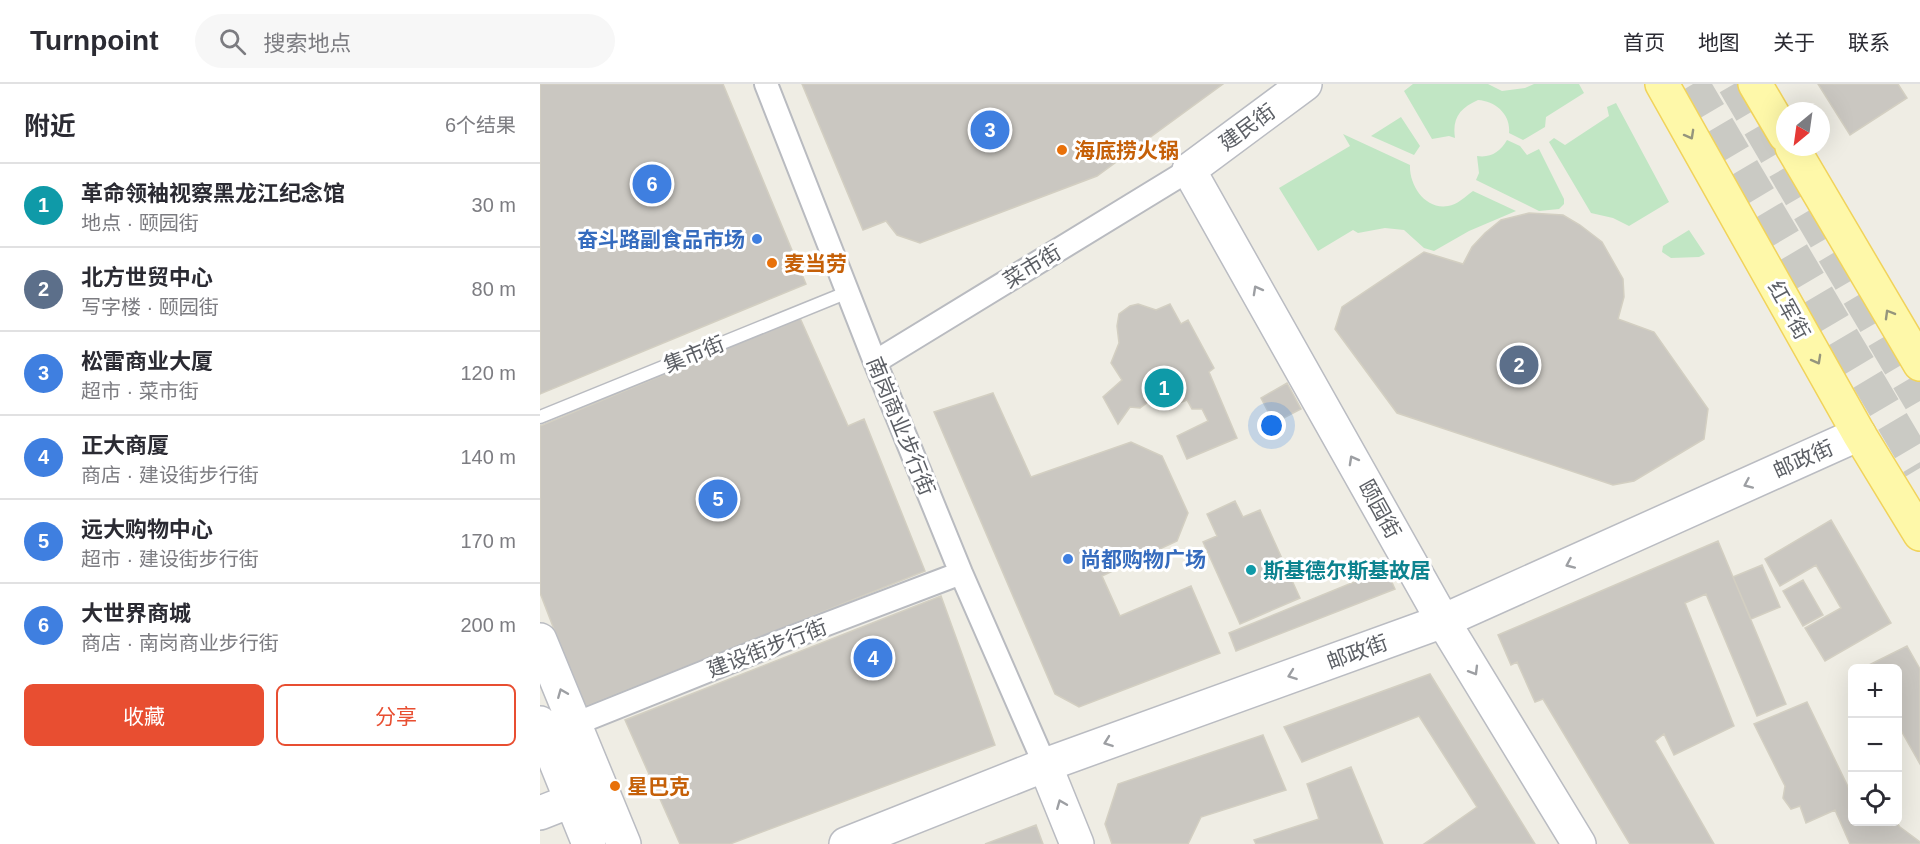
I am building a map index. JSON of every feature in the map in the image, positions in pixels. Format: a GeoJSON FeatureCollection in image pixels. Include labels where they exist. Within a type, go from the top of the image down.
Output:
{"type":"FeatureCollection","features":[{"type":"Feature","properties":{"kind":"main road","name":"红军街"},"geometry":{"type":"LineString","coordinates":[[1662,84],[1859,434],[1919,533]]}},
{"type":"Feature","properties":{"kind":"main road"},"geometry":{"type":"LineString","coordinates":[[1755,84],[1776,120]]}},
{"type":"Feature","properties":{"kind":"main road"},"geometry":{"type":"LineString","coordinates":[[1797,156],[1920,364]]}},
{"type":"Feature","properties":{"kind":"main road"},"geometry":{"type":"LineString","coordinates":[[1919,533],[1911,508],[1915,493],[1920,489]]}},
{"type":"Feature","properties":{"kind":"street","name":"南岗商业步行街"},"geometry":{"type":"LineString","coordinates":[[766,84],[961,573],[1045,765]]}},
{"type":"Feature","properties":{"kind":"street","name":"建民街"},"geometry":{"type":"LineString","coordinates":[[1189,170],[1305,84]]}},
{"type":"Feature","properties":{"kind":"street","name":"菜市街"},"geometry":{"type":"LineString","coordinates":[[875,362],[1189,170]]}},
{"type":"Feature","properties":{"kind":"street","name":"颐园街"},"geometry":{"type":"LineString","coordinates":[[1189,170],[1443,621],[1579,844]]}},
{"type":"Feature","properties":{"kind":"street","name":"邮政街"},"geometry":{"type":"LineString","coordinates":[[846,844],[1045,765],[1443,621],[1859,434]]}},
{"type":"Feature","properties":{"kind":"street","name":"建设街步行街"},"geometry":{"type":"LineString","coordinates":[[575,724],[782,641],[961,573]]}},
{"type":"Feature","properties":{"kind":"street"},"geometry":{"type":"LineString","coordinates":[[540,640],[575,724],[586,795],[589,844]]}},
{"type":"Feature","properties":{"kind":"street"},"geometry":{"type":"LineString","coordinates":[[540,723],[586,795],[624,844]]}},
{"type":"Feature","properties":{"kind":"street"},"geometry":{"type":"LineString","coordinates":[[1045,765],[1077,844]]}},
{"type":"Feature","properties":{"kind":"street"},"geometry":{"type":"LineString","coordinates":[[540,813],[586,795]]}},
{"type":"Feature","properties":{"kind":"lane","name":"集市街"},"geometry":{"type":"LineString","coordinates":[[540,417],[848,292]]}},
{"type":"Feature","properties":{"kind":"green space"},"geometry":{"type":"Polygon","coordinates":[[[1413,84],[1488,84],[1502,91],[1525,88],[1534,84],[1579,84],[1584,93],[1546,117],[1545,127],[1523,140],[1509,133],[1508,120],[1501,110],[1491,103],[1478,100],[1466,106],[1459,114],[1454,131],[1455,138],[1449,136],[1432,139],[1404,91],[1413,84]]]}},
{"type":"Feature","properties":{"kind":"green space"},"geometry":{"type":"Polygon","coordinates":[[[1616,103],[1669,202],[1629,226],[1613,218],[1591,213],[1549,142],[1554,138],[1565,145],[1609,116],[1607,107],[1616,103]]]}},
{"type":"Feature","properties":{"kind":"green space"},"geometry":{"type":"Polygon","coordinates":[[[1401,117],[1420,146],[1414,155],[1371,136],[1401,117]]]}},
{"type":"Feature","properties":{"kind":"green space"},"geometry":{"type":"Polygon","coordinates":[[[1343,134],[1410,165],[1410,173],[1416,188],[1432,204],[1448,206],[1473,191],[1516,211],[1469,231],[1434,251],[1424,248],[1404,230],[1385,228],[1358,233],[1353,230],[1318,251],[1279,188],[1350,146],[1343,134]]]}},
{"type":"Feature","properties":{"kind":"green space"},"geometry":{"type":"Polygon","coordinates":[[[1507,140],[1520,146],[1527,155],[1539,149],[1564,199],[1564,204],[1559,209],[1539,211],[1476,180],[1479,173],[1477,156],[1495,153],[1507,140]]]}},
{"type":"Feature","properties":{"kind":"green space"},"geometry":{"type":"Polygon","coordinates":[[[1689,230],[1705,254],[1699,257],[1671,258],[1662,252],[1663,246],[1689,230]]]}},
{"type":"Feature","properties":{"kind":"building"},"geometry":{"type":"Polygon","coordinates":[[[540,84],[723,84],[806,284],[540,394],[540,84]]]}},
{"type":"Feature","properties":{"kind":"building"},"geometry":{"type":"Polygon","coordinates":[[[802,84],[1223,84],[1097,176],[920,243],[897,235],[886,221],[863,230],[802,84]]]}},
{"type":"Feature","properties":{"kind":"building"},"geometry":{"type":"Polygon","coordinates":[[[1818,84],[1898,84],[1907,98],[1850,135],[1818,84]]]}},
{"type":"Feature","properties":{"kind":"building"},"geometry":{"type":"Polygon","coordinates":[[[1529,213],[1563,215],[1602,242],[1623,279],[1624,297],[1618,319],[1654,332],[1708,409],[1704,439],[1634,481],[1613,485],[1397,413],[1335,329],[1342,307],[1424,252],[1463,264],[1472,247],[1501,220],[1529,213]]]}},
{"type":"Feature","properties":{"kind":"building"},"geometry":{"type":"Polygon","coordinates":[[[1138,304],[1156,310],[1170,304],[1181,324],[1188,320],[1214,368],[1209,372],[1237,438],[1187,459],[1177,436],[1208,421],[1202,409],[1192,409],[1187,400],[1174,405],[1162,406],[1156,396],[1140,408],[1130,407],[1118,424],[1103,397],[1122,380],[1111,363],[1119,343],[1117,326],[1119,314],[1130,306],[1138,304]]]}},
{"type":"Feature","properties":{"kind":"building"},"geometry":{"type":"Polygon","coordinates":[[[800,318],[848,426],[864,419],[925,571],[584,707],[540,593],[540,426],[800,318]]]}},
{"type":"Feature","properties":{"kind":"building"},"geometry":{"type":"Polygon","coordinates":[[[1287,383],[1301,409],[1274,423],[1261,398],[1287,383]]]}},
{"type":"Feature","properties":{"kind":"building","name":"尚都购物广场"},"geometry":{"type":"Polygon","coordinates":[[[993,393],[1031,477],[1131,442],[1162,456],[1188,513],[1177,541],[1102,576],[1120,616],[1191,586],[1220,653],[1079,707],[1055,694],[934,412],[993,393]]]}},
{"type":"Feature","properties":{"kind":"building","name":"斯基德尔斯基故居"},"geometry":{"type":"Polygon","coordinates":[[[1235,501],[1243,517],[1260,510],[1300,598],[1240,624],[1203,542],[1217,536],[1207,514],[1235,501]]]}},
{"type":"Feature","properties":{"kind":"building"},"geometry":{"type":"Polygon","coordinates":[[[1831,520],[1891,623],[1825,661],[1805,628],[1841,608],[1816,565],[1780,586],[1765,559],[1831,520]]]}},
{"type":"Feature","properties":{"kind":"building"},"geometry":{"type":"Polygon","coordinates":[[[1718,541],[1786,704],[1757,716],[1706,594],[1685,603],[1734,726],[1674,755],[1664,734],[1655,741],[1714,844],[1630,844],[1543,699],[1535,702],[1517,662],[1511,665],[1498,635],[1718,541]]]}},
{"type":"Feature","properties":{"kind":"building"},"geometry":{"type":"Polygon","coordinates":[[[1762,565],[1780,607],[1751,619],[1733,577],[1762,565]]]}},
{"type":"Feature","properties":{"kind":"building"},"geometry":{"type":"Polygon","coordinates":[[[1386,569],[1395,589],[1236,651],[1229,633],[1386,569]]]}},
{"type":"Feature","properties":{"kind":"building"},"geometry":{"type":"Polygon","coordinates":[[[1803,580],[1823,615],[1803,626],[1783,591],[1803,580]]]}},
{"type":"Feature","properties":{"kind":"building"},"geometry":{"type":"Polygon","coordinates":[[[941,596],[995,745],[730,844],[680,844],[625,720],[941,596]]]}},
{"type":"Feature","properties":{"kind":"building"},"geometry":{"type":"Polygon","coordinates":[[[1907,646],[1920,669],[1920,764],[1902,732],[1902,664],[1871,664],[1907,646]]]}},
{"type":"Feature","properties":{"kind":"building"},"geometry":{"type":"Polygon","coordinates":[[[1430,674],[1535,844],[1424,844],[1477,807],[1419,716],[1302,762],[1284,727],[1430,674]]]}},
{"type":"Feature","properties":{"kind":"building"},"geometry":{"type":"Polygon","coordinates":[[[1807,702],[1848,787],[1848,826],[1899,826],[1920,844],[1850,844],[1835,810],[1806,823],[1800,806],[1791,809],[1783,798],[1785,786],[1754,724],[1807,702]]]}},
{"type":"Feature","properties":{"kind":"building"},"geometry":{"type":"Polygon","coordinates":[[[1263,735],[1286,790],[1201,817],[1188,844],[1112,844],[1105,824],[1118,784],[1263,735]]]}},
{"type":"Feature","properties":{"kind":"building"},"geometry":{"type":"Polygon","coordinates":[[[1351,767],[1383,844],[1256,844],[1254,840],[1319,819],[1307,784],[1351,767]]]}},
{"type":"Feature","properties":{"kind":"building"},"geometry":{"type":"Polygon","coordinates":[[[1036,825],[1043,844],[985,844],[1036,825]]]}},
{"type":"Feature","properties":{"kind":"tunnel"},"geometry":{"type":"LineString","coordinates":[[1693,84],[1920,468]]}},
{"type":"Feature","properties":{"kind":"tunnel"},"geometry":{"type":"LineString","coordinates":[[1734,84],[1920,401]]}},
{"type":"Feature","properties":{"kind":"place","name":"松雷商业大厦"},"geometry":{"type":"Point","coordinates":[990,130]}},
{"type":"Feature","properties":{"kind":"place","name":"海底捞火锅"},"geometry":{"type":"Point","coordinates":[1062,150]}},
{"type":"Feature","properties":{"kind":"place","name":"大世界商城"},"geometry":{"type":"Point","coordinates":[652,184]}},
{"type":"Feature","properties":{"kind":"place","name":"奋斗路副食品市场"},"geometry":{"type":"Point","coordinates":[757,239]}},
{"type":"Feature","properties":{"kind":"place","name":"麦当劳"},"geometry":{"type":"Point","coordinates":[772,263]}},
{"type":"Feature","properties":{"kind":"place","name":"北方世贸中心"},"geometry":{"type":"Point","coordinates":[1519,365]}},
{"type":"Feature","properties":{"kind":"place","name":"革命领袖视察黑龙江纪念馆"},"geometry":{"type":"Point","coordinates":[1164,388]}},
{"type":"Feature","properties":{"kind":"place","name":"远大购物中心"},"geometry":{"type":"Point","coordinates":[718,499]}},
{"type":"Feature","properties":{"kind":"place","name":"尚都购物广场"},"geometry":{"type":"Point","coordinates":[1068,559]}},
{"type":"Feature","properties":{"kind":"place","name":"斯基德尔斯基故居"},"geometry":{"type":"Point","coordinates":[1251,570]}},
{"type":"Feature","properties":{"kind":"place","name":"正大商厦"},"geometry":{"type":"Point","coordinates":[873,658]}},
{"type":"Feature","properties":{"kind":"place","name":"星巴克"},"geometry":{"type":"Point","coordinates":[615,786]}}]}
